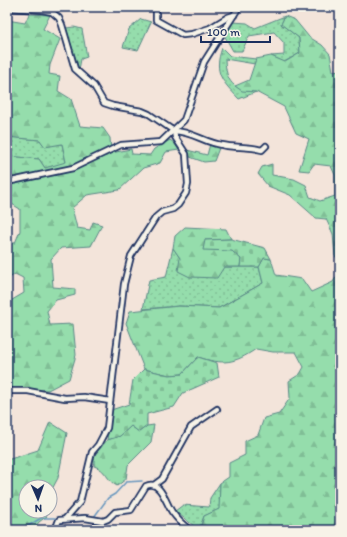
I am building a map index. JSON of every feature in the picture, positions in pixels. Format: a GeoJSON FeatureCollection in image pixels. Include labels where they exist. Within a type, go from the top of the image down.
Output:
{"type":"FeatureCollection","features":[{"type":"Feature","properties":{"kind":"street"},"geometry":{"type":"LineString","coordinates":[[156,7],[156,20],[183,35],[192,34],[210,28],[234,15]]}},
{"type":"Feature","properties":{"kind":"street"},"geometry":{"type":"LineString","coordinates":[[7,182],[73,168],[121,146],[161,142],[184,120],[204,62],[239,7]]}},
{"type":"Feature","properties":{"kind":"street"},"geometry":{"type":"LineString","coordinates":[[7,8],[42,10],[52,12],[59,18],[75,69],[94,86],[104,103],[142,111],[174,131],[181,131],[220,145],[252,147],[262,150],[266,146]]}},
{"type":"Feature","properties":{"kind":"street"},"geometry":{"type":"LineString","coordinates":[[65,519],[80,502],[92,452],[98,445],[107,428],[124,284],[131,256],[156,217],[162,212],[173,209],[178,205],[186,193],[188,184],[186,154],[175,137],[174,131]]}},
{"type":"Feature","properties":{"kind":"street"},"geometry":{"type":"LineString","coordinates":[[7,391],[28,391],[65,398],[84,397],[110,401]]}},
{"type":"Feature","properties":{"kind":"street"},"geometry":{"type":"LineString","coordinates":[[55,530],[59,520],[85,518],[103,521],[115,512],[131,510],[146,486],[154,485],[162,479],[191,427],[217,409]]}},
{"type":"Feature","properties":{"kind":"street"},"geometry":{"type":"LineString","coordinates":[[154,485],[162,493],[172,512],[190,530]]}},
{"type":"Feature","properties":{"kind":"green space"},"geometry":{"type":"Polygon","coordinates":[[[29,14],[50,15],[43,29],[60,39],[50,65],[49,74],[60,76],[58,91],[71,99],[80,126],[103,128],[110,138],[111,153],[131,149],[132,154],[150,155],[154,149],[170,140],[179,150],[166,152],[160,163],[143,168],[119,190],[87,195],[72,208],[77,228],[90,230],[93,222],[102,225],[91,246],[61,248],[51,259],[53,287],[75,289],[75,295],[56,300],[47,311],[50,325],[73,324],[76,355],[69,379],[48,390],[7,388],[7,303],[24,293],[23,278],[15,274],[7,280],[7,243],[15,243],[20,231],[20,209],[7,201],[7,156],[39,159],[45,168],[66,162],[62,144],[45,147],[40,140],[7,137],[7,20],[25,23],[29,14]]]}},
{"type":"Feature","properties":{"kind":"green space"},"geometry":{"type":"Polygon","coordinates":[[[285,16],[281,24],[299,38],[300,53],[284,62],[271,56],[284,55],[284,43],[274,32],[249,36],[242,51],[233,51],[224,35],[233,22],[247,23],[255,28],[285,16]]]}},
{"type":"Feature","properties":{"kind":"green space"},"geometry":{"type":"Polygon","coordinates":[[[285,16],[295,20],[309,37],[322,45],[330,54],[333,71],[340,70],[340,262],[335,256],[333,234],[326,219],[316,218],[290,195],[268,186],[258,174],[262,167],[272,164],[272,175],[294,179],[306,185],[310,197],[320,201],[335,196],[335,175],[331,166],[314,164],[309,171],[299,170],[309,139],[296,133],[284,107],[256,92],[242,91],[235,86],[249,80],[256,59],[271,56],[285,62],[300,53],[299,38],[281,24],[285,16]]]}},
{"type":"Feature","properties":{"kind":"green space"},"geometry":{"type":"Polygon","coordinates":[[[141,19],[151,22],[138,50],[123,47],[129,29],[141,19]]]}},
{"type":"Feature","properties":{"kind":"green space"},"geometry":{"type":"Polygon","coordinates":[[[74,27],[82,29],[87,57],[81,59],[79,70],[66,28],[74,27]]]}},
{"type":"Feature","properties":{"kind":"green space"},"geometry":{"type":"Polygon","coordinates":[[[222,48],[230,56],[256,59],[255,64],[225,59],[227,74],[232,83],[236,87],[256,92],[239,99],[224,82],[218,64],[222,48]]]}},
{"type":"Feature","properties":{"kind":"green space"},"geometry":{"type":"Polygon","coordinates":[[[7,137],[40,140],[45,146],[62,144],[66,163],[45,168],[39,159],[7,156],[7,137]]]}},
{"type":"Feature","properties":{"kind":"green space"},"geometry":{"type":"Polygon","coordinates":[[[210,144],[219,148],[214,161],[204,162],[190,157],[187,150],[207,155],[210,144]]]}},
{"type":"Feature","properties":{"kind":"green space"},"geometry":{"type":"Polygon","coordinates":[[[185,227],[226,229],[231,239],[205,240],[232,251],[241,259],[240,267],[224,267],[217,278],[190,277],[178,271],[180,258],[173,248],[175,236],[185,227]]]}},
{"type":"Feature","properties":{"kind":"green space"},"geometry":{"type":"Polygon","coordinates":[[[231,239],[265,248],[271,259],[264,258],[259,267],[240,267],[241,259],[232,251],[203,250],[205,240],[231,239]]]}},
{"type":"Feature","properties":{"kind":"green space"},"geometry":{"type":"Polygon","coordinates":[[[173,248],[180,258],[224,267],[259,267],[263,283],[219,308],[179,306],[143,309],[149,280],[166,277],[173,248]]]}},
{"type":"Feature","properties":{"kind":"green space"},"geometry":{"type":"Polygon","coordinates":[[[264,258],[271,259],[276,275],[302,279],[311,292],[333,282],[340,271],[340,530],[200,530],[204,516],[219,509],[220,483],[229,477],[229,463],[245,455],[245,441],[258,435],[264,418],[279,414],[290,398],[289,381],[300,374],[304,367],[296,352],[273,352],[256,349],[241,358],[228,362],[207,360],[198,357],[182,374],[169,375],[144,369],[126,323],[130,311],[179,306],[219,308],[263,283],[259,267],[264,258]]]}},
{"type":"Feature","properties":{"kind":"green space"},"geometry":{"type":"Polygon","coordinates":[[[198,357],[217,363],[219,377],[183,393],[174,407],[147,414],[147,426],[139,432],[131,426],[120,436],[107,440],[111,410],[129,404],[133,380],[144,369],[169,375],[182,374],[198,357]]]}},
{"type":"Feature","properties":{"kind":"green space"},"geometry":{"type":"Polygon","coordinates":[[[50,422],[67,433],[57,479],[18,479],[18,519],[43,519],[33,530],[7,530],[7,460],[38,450],[50,422]]]}},
{"type":"Feature","properties":{"kind":"green space"},"geometry":{"type":"Polygon","coordinates":[[[154,425],[151,442],[128,465],[126,479],[117,486],[113,484],[102,470],[94,466],[94,456],[107,440],[120,436],[131,426],[139,432],[147,426],[154,425]]]}},
{"type":"Feature","properties":{"kind":"green space"},"geometry":{"type":"Polygon","coordinates":[[[220,483],[220,509],[204,516],[199,530],[175,511],[183,505],[209,507],[210,498],[220,483]]]}},
{"type":"Feature","properties":{"kind":"waterway"},"geometry":{"type":"LineString","coordinates":[[71,517],[84,515],[94,517],[108,498],[115,494],[126,482],[142,481]]}},
{"type":"Feature","properties":{"kind":"waterway"},"geometry":{"type":"LineString","coordinates":[[27,530],[28,526],[39,519]]}}]}
